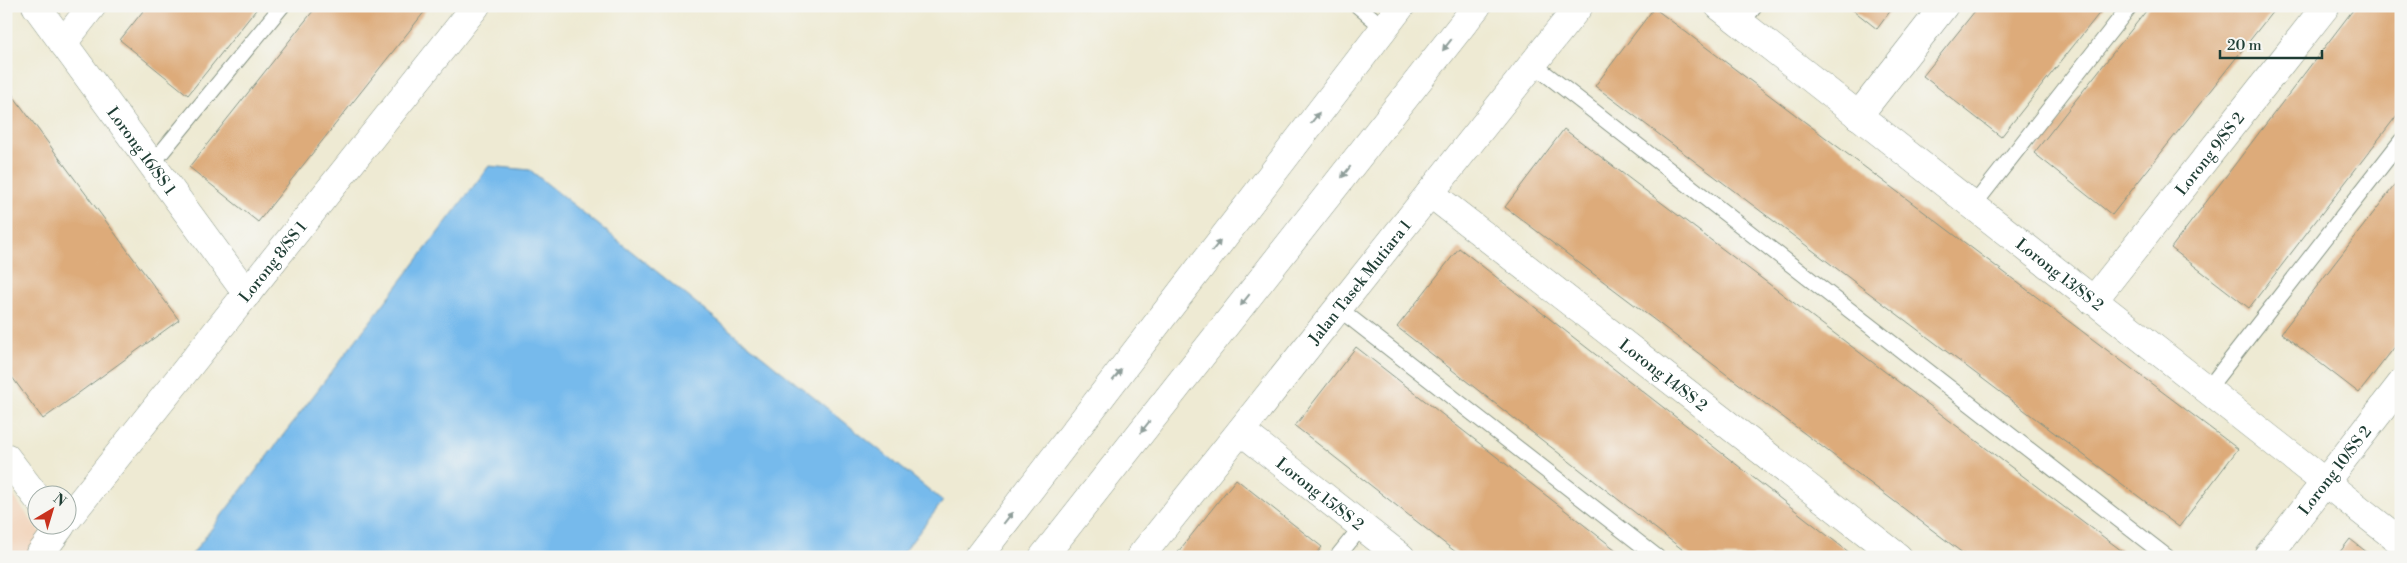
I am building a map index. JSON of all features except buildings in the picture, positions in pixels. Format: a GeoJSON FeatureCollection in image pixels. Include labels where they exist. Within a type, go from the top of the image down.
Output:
{"type":"FeatureCollection","features":[{"type":"Feature","properties":{"kind":"street","name":"Lorong 16/SS 1"},"geometry":{"type":"LineString","coordinates":[[36,6],[247,294]]}},
{"type":"Feature","properties":{"kind":"street"},"geometry":{"type":"LineString","coordinates":[[63,43],[92,6]]}},
{"type":"Feature","properties":{"kind":"street","name":"Lorong 8/SS 1"},"geometry":{"type":"LineString","coordinates":[[78,503],[476,6]]}},
{"type":"Feature","properties":{"kind":"street"},"geometry":{"type":"LineString","coordinates":[[978,557],[1401,6]]}},
{"type":"Feature","properties":{"kind":"street"},"geometry":{"type":"LineString","coordinates":[[1043,557],[1477,6]]}},
{"type":"Feature","properties":{"kind":"street","name":"Jalan Tasek Mutiara 1"},"geometry":{"type":"LineString","coordinates":[[1140,557],[1578,6]]}},
{"type":"Feature","properties":{"kind":"street","name":"Lorong 13/SS 2"},"geometry":{"type":"LineString","coordinates":[[1719,6],[1748,15],[1858,116],[2401,542]]}},
{"type":"Feature","properties":{"kind":"street"},"geometry":{"type":"LineString","coordinates":[[1858,116],[1944,6]]}},
{"type":"Feature","properties":{"kind":"street","name":"Lorong 9/SS 2"},"geometry":{"type":"LineString","coordinates":[[2093,301],[2326,6]]}},
{"type":"Feature","properties":{"kind":"street","name":"Lorong 14/SS 2"},"geometry":{"type":"LineString","coordinates":[[1430,193],[1898,557]]}},
{"type":"Feature","properties":{"kind":"street","name":"Lorong 10/SS 2"},"geometry":{"type":"LineString","coordinates":[[2267,557],[2323,482],[2401,384]]}},
{"type":"Feature","properties":{"kind":"street","name":"Lorong 15/SS 2"},"geometry":{"type":"LineString","coordinates":[[1241,431],[1401,557]]}},
{"type":"Feature","properties":{"kind":"street"},"geometry":{"type":"LineString","coordinates":[[6,456],[28,486]]}},
{"type":"Feature","properties":{"kind":"street","name":"Lorong 8/SS 1"},"geometry":{"type":"LineString","coordinates":[[38,557],[53,536]]}},
{"type":"Feature","properties":{"kind":"lane"},"geometry":{"type":"LineString","coordinates":[[152,164],[282,6]]}},
{"type":"Feature","properties":{"kind":"lane"},"geometry":{"type":"LineString","coordinates":[[1358,6],[1384,28]]}},
{"type":"Feature","properties":{"kind":"lane"},"geometry":{"type":"LineString","coordinates":[[1973,206],[2130,6]]}},
{"type":"Feature","properties":{"kind":"lane"},"geometry":{"type":"LineString","coordinates":[[1533,64],[2167,557]]}},
{"type":"Feature","properties":{"kind":"lane"},"geometry":{"type":"LineString","coordinates":[[2207,390],[2401,141]]}},
{"type":"Feature","properties":{"kind":"lane"},"geometry":{"type":"LineString","coordinates":[[1338,308],[1657,557]]}},
{"type":"Feature","properties":{"kind":"lane"},"geometry":{"type":"LineString","coordinates":[[1337,557],[1362,526]]}},
{"type":"Feature","properties":{"kind":"shaded area"},"geometry":{"type":"Polygon","coordinates":[[[6,486],[28,516],[28,536],[43,536],[58,557],[6,557],[6,486]]]}},
{"type":"Feature","properties":{"kind":"water"},"geometry":{"type":"Polygon","coordinates":[[[489,166],[530,170],[943,501],[900,557],[190,557],[489,166]]]}}]}
